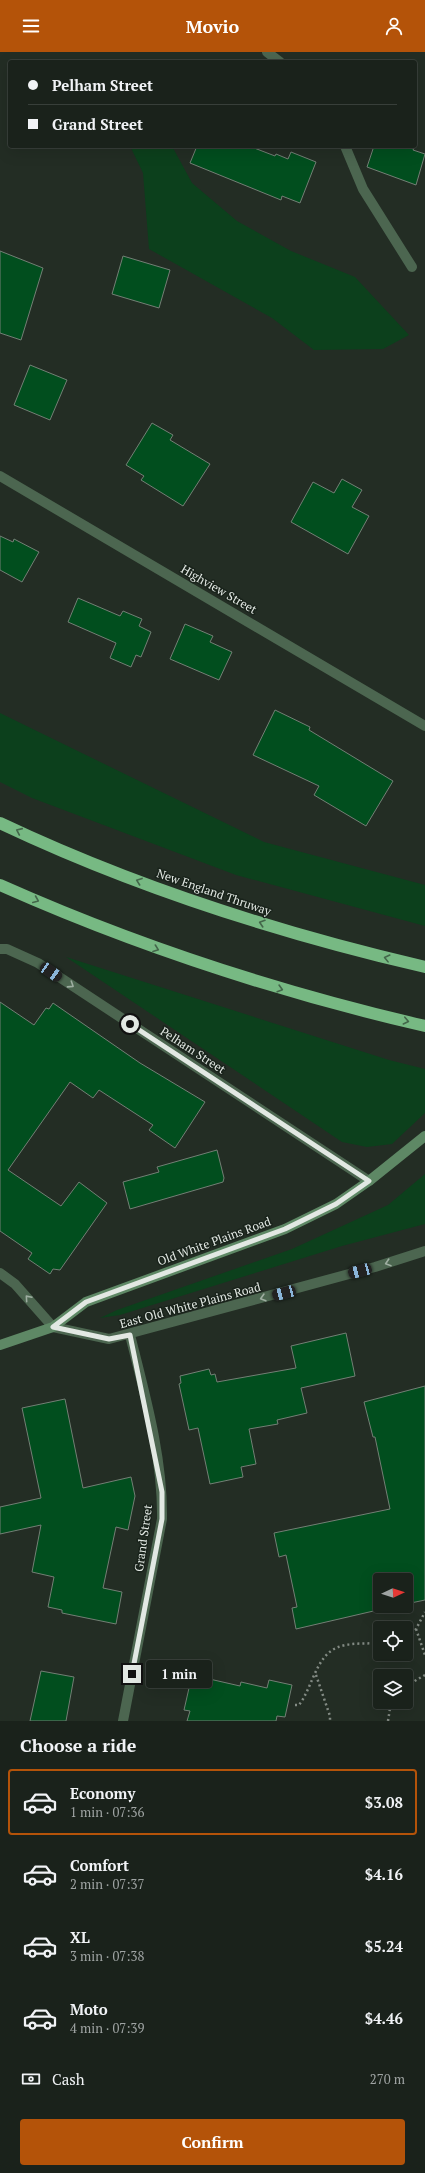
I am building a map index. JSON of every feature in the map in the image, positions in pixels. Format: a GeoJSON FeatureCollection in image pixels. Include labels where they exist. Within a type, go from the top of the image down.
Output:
{"type":"FeatureCollection","features":[{"type":"Feature","properties":{"kind":"highway","name":"New England Thruway"},"geometry":{"type":"LineString","coordinates":[[0,823],[127,876],[220,910],[313,938],[425,967]]}},
{"type":"Feature","properties":{"kind":"highway"},"geometry":{"type":"LineString","coordinates":[[0,885],[113,932],[205,965],[298,994],[425,1026]]}},
{"type":"Feature","properties":{"kind":"street"},"geometry":{"type":"LineString","coordinates":[[267,52],[277,60]]}},
{"type":"Feature","properties":{"kind":"street"},"geometry":{"type":"LineString","coordinates":[[345,148],[363,189],[412,267]]}},
{"type":"Feature","properties":{"kind":"street","name":"Highview Street"},"geometry":{"type":"LineString","coordinates":[[0,476],[425,726]]}},
{"type":"Feature","properties":{"kind":"street","name":"Pelham Street"},"geometry":{"type":"LineString","coordinates":[[0,949],[7,949],[38,963],[369,1181]]}},
{"type":"Feature","properties":{"kind":"street","name":"Old White Plains Road"},"geometry":{"type":"LineString","coordinates":[[0,1345],[53,1327],[86,1302],[285,1229],[336,1204],[369,1181],[425,1136]]}},
{"type":"Feature","properties":{"kind":"street","name":"East Old White Plains Road"},"geometry":{"type":"LineString","coordinates":[[53,1327],[109,1339],[130,1335],[376,1267],[425,1251]]}},
{"type":"Feature","properties":{"kind":"street"},"geometry":{"type":"LineString","coordinates":[[0,1273],[15,1284],[53,1327]]}},
{"type":"Feature","properties":{"kind":"street","name":"Grand Street"},"geometry":{"type":"LineString","coordinates":[[123,1721],[162,1519],[162,1492],[157,1461],[130,1335]]}},
{"type":"Feature","properties":{"kind":"path"},"geometry":{"type":"LineString","coordinates":[[413,1634],[425,1612]]}},
{"type":"Feature","properties":{"kind":"path"},"geometry":{"type":"LineString","coordinates":[[416,1630],[425,1655]]}},
{"type":"Feature","properties":{"kind":"path"},"geometry":{"type":"LineString","coordinates":[[295,1704],[299,1705],[304,1698],[325,1656],[336,1648],[346,1645],[373,1643]]}},
{"type":"Feature","properties":{"kind":"path"},"geometry":{"type":"LineString","coordinates":[[316,1674],[330,1721]]}},
{"type":"Feature","properties":{"kind":"path"},"geometry":{"type":"LineString","coordinates":[[413,1682],[425,1675]]}},
{"type":"Feature","properties":{"kind":"path"},"geometry":{"type":"LineString","coordinates":[[388,1721],[390,1709]]}},
{"type":"Feature","properties":{"kind":"green space"},"geometry":{"type":"Polygon","coordinates":[[[131,148],[173,148],[192,183],[237,221],[291,251],[355,277],[409,335],[383,349],[314,350],[272,318],[149,249],[143,173],[131,148]]]}},
{"type":"Feature","properties":{"kind":"green space"},"geometry":{"type":"Polygon","coordinates":[[[0,713],[264,842],[425,885],[425,926],[236,875],[32,798],[0,782],[0,713]]]}},
{"type":"Feature","properties":{"kind":"green space"},"geometry":{"type":"Polygon","coordinates":[[[66,957],[389,1060],[425,1069],[425,1113],[392,1144],[367,1147],[342,1142],[66,957]]]}},
{"type":"Feature","properties":{"kind":"green space"},"geometry":{"type":"Polygon","coordinates":[[[425,1174],[425,1224],[342,1246],[120,1315],[100,1318],[117,1310],[292,1249],[388,1205],[425,1174]]]}},
{"type":"Feature","properties":{"kind":"building"},"geometry":{"type":"Polygon","coordinates":[[[196,148],[254,148],[288,159],[291,152],[316,162],[300,203],[282,196],[281,200],[190,163],[196,148]]]}},
{"type":"Feature","properties":{"kind":"building"},"geometry":{"type":"Polygon","coordinates":[[[373,148],[414,148],[413,150],[425,154],[416,185],[367,167],[373,148]]]}},
{"type":"Feature","properties":{"kind":"building"},"geometry":{"type":"Polygon","coordinates":[[[0,251],[43,268],[21,340],[0,333],[0,251]]]}},
{"type":"Feature","properties":{"kind":"building"},"geometry":{"type":"Polygon","coordinates":[[[123,256],[170,270],[159,308],[112,294],[123,256]]]}},
{"type":"Feature","properties":{"kind":"building"},"geometry":{"type":"Polygon","coordinates":[[[30,365],[67,380],[50,420],[14,405],[30,365]]]}},
{"type":"Feature","properties":{"kind":"building"},"geometry":{"type":"Polygon","coordinates":[[[152,423],[173,435],[170,440],[210,464],[183,506],[141,480],[144,476],[126,465],[152,423]]]}},
{"type":"Feature","properties":{"kind":"building"},"geometry":{"type":"Polygon","coordinates":[[[342,479],[362,490],[352,507],[369,516],[348,554],[291,522],[313,482],[334,493],[342,479]]]}},
{"type":"Feature","properties":{"kind":"building"},"geometry":{"type":"Polygon","coordinates":[[[0,536],[13,542],[14,539],[39,552],[22,582],[0,570],[0,536]]]}},
{"type":"Feature","properties":{"kind":"building"},"geometry":{"type":"Polygon","coordinates":[[[78,598],[120,616],[123,611],[142,619],[139,626],[151,632],[141,657],[136,655],[131,667],[110,658],[116,643],[68,622],[78,598]]]}},
{"type":"Feature","properties":{"kind":"building"},"geometry":{"type":"Polygon","coordinates":[[[185,624],[213,636],[210,642],[232,652],[219,680],[170,659],[185,624]]]}},
{"type":"Feature","properties":{"kind":"building"},"geometry":{"type":"Polygon","coordinates":[[[275,710],[310,727],[309,730],[393,781],[366,826],[314,795],[319,786],[253,755],[275,710]]]}},
{"type":"Feature","properties":{"kind":"building"},"geometry":{"type":"Polygon","coordinates":[[[0,1002],[34,1025],[46,1008],[49,1009],[53,1003],[140,1063],[205,1102],[175,1148],[149,1130],[153,1125],[99,1090],[93,1098],[70,1082],[8,1170],[61,1206],[79,1182],[107,1203],[60,1270],[53,1269],[50,1274],[28,1259],[32,1253],[0,1231],[0,1002]]]}},
{"type":"Feature","properties":{"kind":"building"},"geometry":{"type":"Polygon","coordinates":[[[217,1150],[224,1178],[223,1182],[130,1209],[123,1182],[159,1172],[157,1167],[217,1150]]]}},
{"type":"Feature","properties":{"kind":"building"},"geometry":{"type":"Polygon","coordinates":[[[346,1333],[355,1376],[301,1388],[307,1413],[277,1420],[278,1424],[249,1429],[256,1464],[241,1467],[243,1477],[210,1484],[198,1428],[189,1430],[179,1384],[181,1383],[180,1376],[209,1369],[211,1375],[215,1374],[217,1382],[296,1368],[291,1346],[346,1333]]]}},
{"type":"Feature","properties":{"kind":"building"},"geometry":{"type":"Polygon","coordinates":[[[425,1386],[425,1600],[413,1603],[413,1573],[373,1573],[373,1611],[296,1629],[292,1608],[297,1607],[286,1555],[279,1557],[274,1533],[390,1509],[375,1437],[373,1437],[364,1402],[425,1386]]]}},
{"type":"Feature","properties":{"kind":"building"},"geometry":{"type":"Polygon","coordinates":[[[65,1399],[83,1488],[131,1477],[135,1496],[128,1530],[116,1527],[103,1588],[122,1592],[116,1624],[62,1613],[62,1610],[48,1607],[54,1577],[32,1572],[41,1525],[0,1534],[0,1507],[41,1498],[22,1408],[65,1399]]]}},
{"type":"Feature","properties":{"kind":"building"},"geometry":{"type":"Polygon","coordinates":[[[41,1671],[74,1677],[66,1721],[30,1721],[41,1671]]]}},
{"type":"Feature","properties":{"kind":"building"},"geometry":{"type":"Polygon","coordinates":[[[192,1675],[240,1686],[241,1682],[267,1688],[269,1680],[292,1685],[285,1717],[277,1716],[276,1721],[187,1721],[190,1711],[184,1710],[192,1675]]]}},
{"type":"Feature","properties":{"kind":"route"},"geometry":{"type":"LineString","coordinates":[[130,1024],[369,1181],[336,1204],[285,1229],[86,1302],[53,1327],[109,1339],[130,1335],[138,1367],[162,1492],[162,1519],[132,1674]]}}]}
